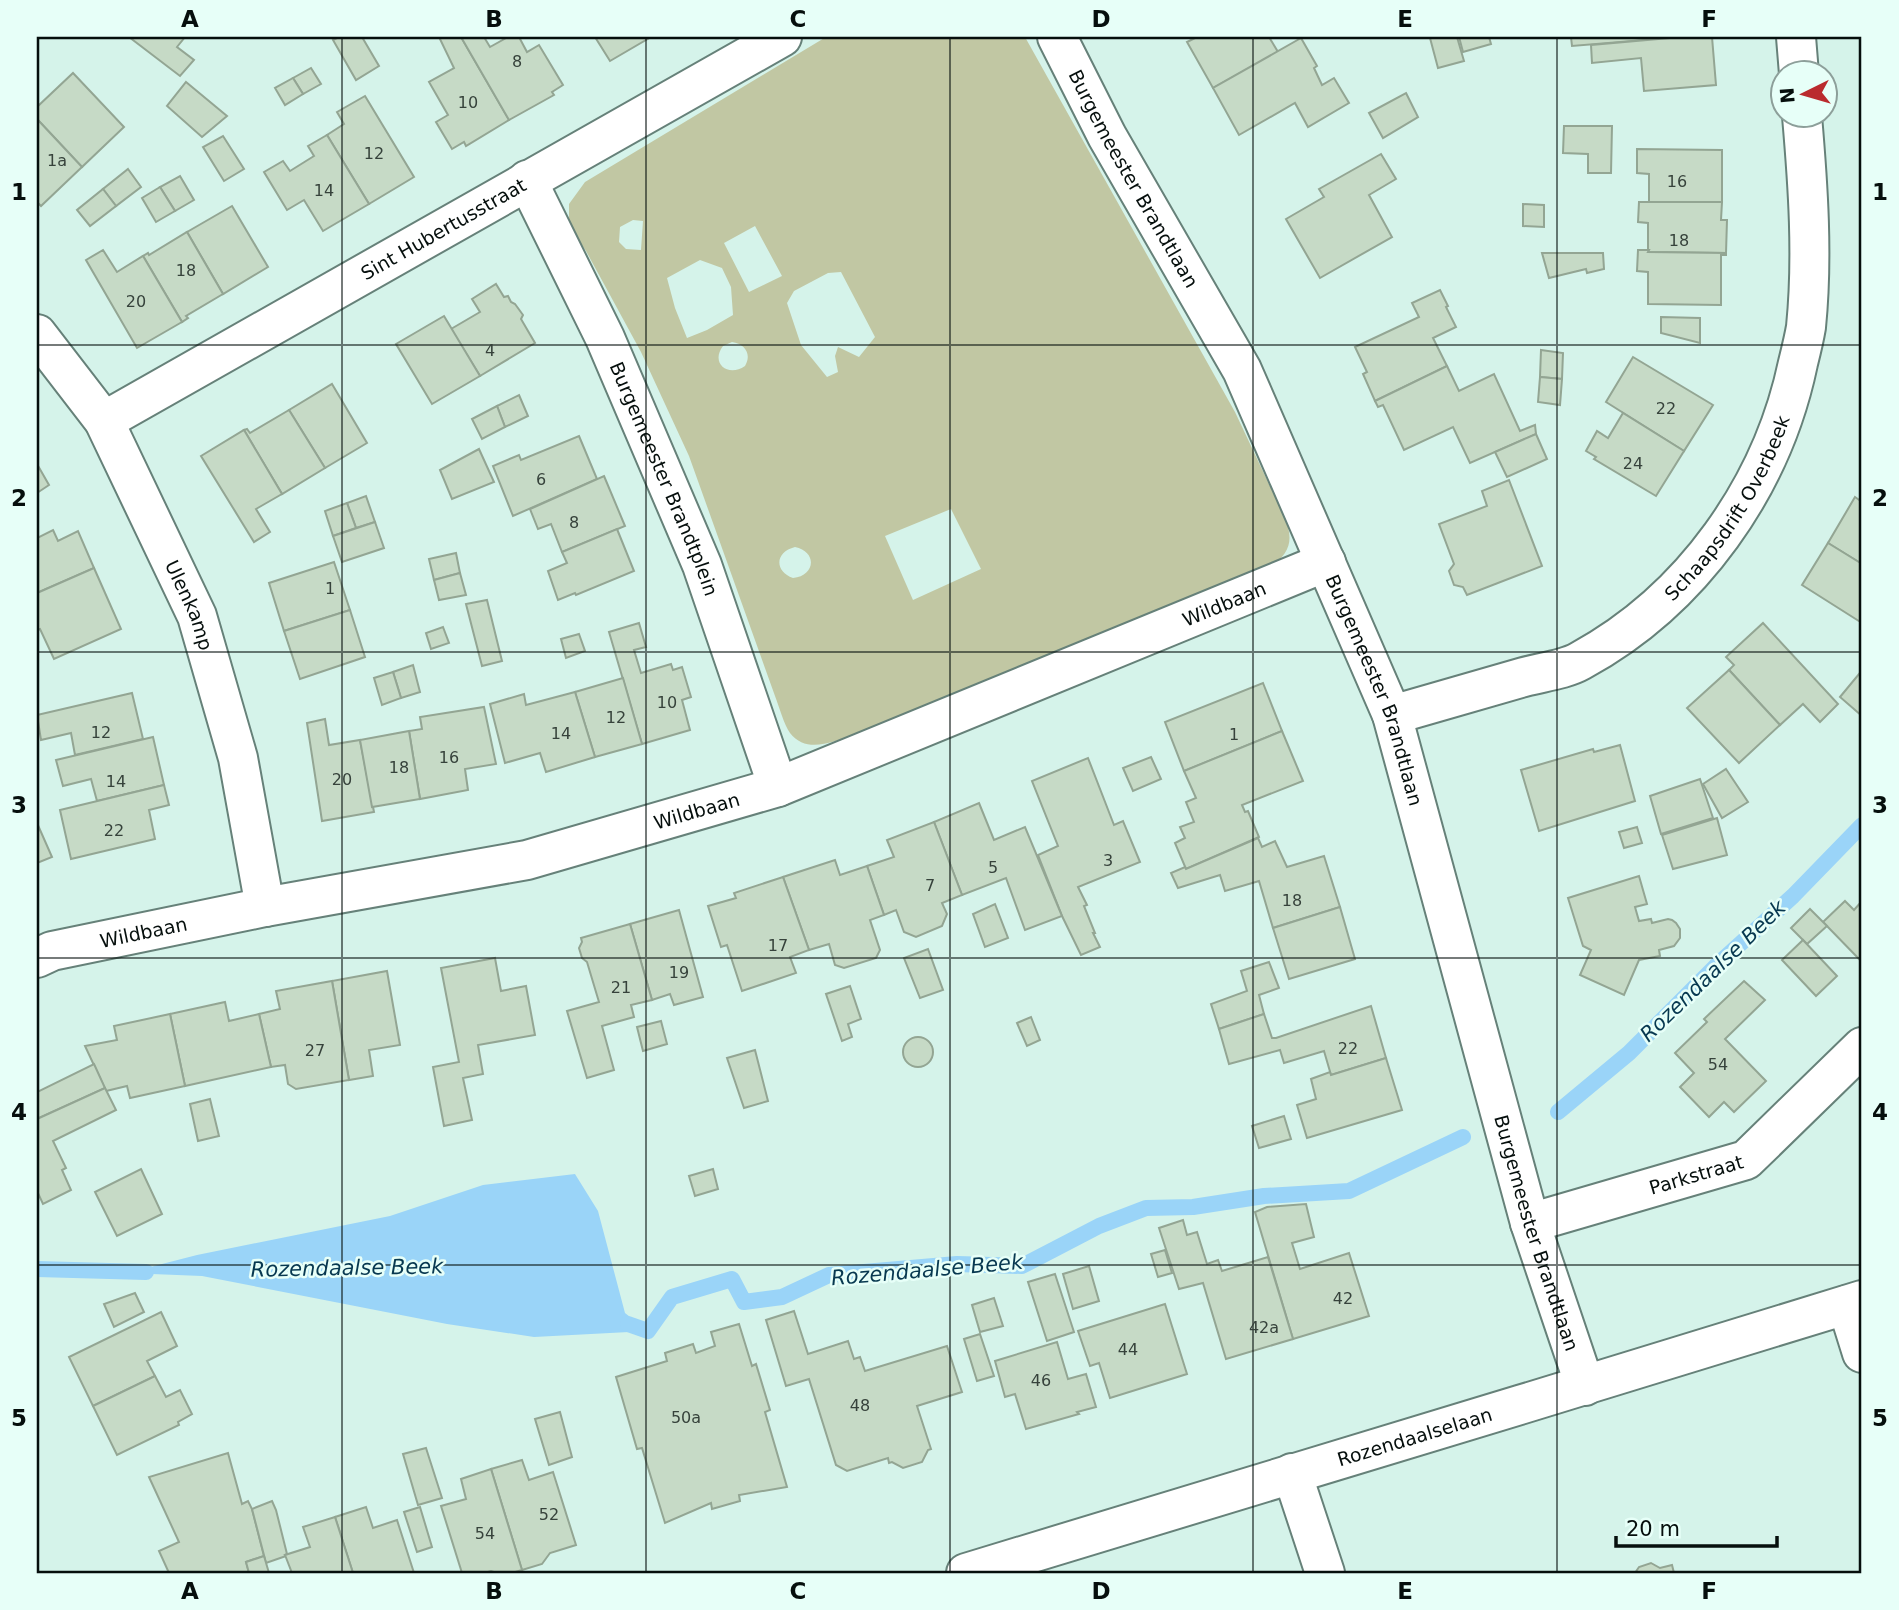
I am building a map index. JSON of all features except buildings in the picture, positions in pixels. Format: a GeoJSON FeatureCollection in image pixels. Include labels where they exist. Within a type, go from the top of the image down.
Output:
{"type":"FeatureCollection","features":[{"type":"Feature","properties":{"kind":"street","name":"Sint Hubertusstraat"},"geometry":{"type":"LineString","coordinates":[[104,421],[782,37]]}},
{"type":"Feature","properties":{"kind":"street","name":"Burgemeester Brandtlaan"},"geometry":{"type":"LineString","coordinates":[[1057,37],[1107,136],[1242,370],[1392,715],[1531,1223],[1585,1387]]}},
{"type":"Feature","properties":{"kind":"street"},"geometry":{"type":"LineString","coordinates":[[1797,37],[1798,60]]}},
{"type":"Feature","properties":{"kind":"street","name":"Schaapsdrift Overbeek"},"geometry":{"type":"LineString","coordinates":[[1392,715],[1577,663],[1653,611],[1686,579],[1716,544],[1749,495],[1775,442],[1793,387],[1805,330],[1809,271],[1803,130]]}},
{"type":"Feature","properties":{"kind":"street","name":"Burgemeester Brandtplein"},"geometry":{"type":"LineString","coordinates":[[527,180],[605,338],[702,565],[778,787]]}},
{"type":"Feature","properties":{"kind":"street","name":"Ulenkamp"},"geometry":{"type":"LineString","coordinates":[[37,334],[104,421],[197,616],[238,758],[265,907]]}},
{"type":"Feature","properties":{"kind":"street","name":"Wildbaan"},"geometry":{"type":"LineString","coordinates":[[37,958],[52,951],[265,907],[527,860],[778,787],[1326,562]]}},
{"type":"Feature","properties":{"kind":"street","name":"Parkstraat"},"geometry":{"type":"LineString","coordinates":[[1531,1223],[1746,1160],[1862,1047]]}},
{"type":"Feature","properties":{"kind":"street"},"geometry":{"type":"LineString","coordinates":[[1854,1303],[1862,1353]]}},
{"type":"Feature","properties":{"kind":"street","name":"Rozendaalselaan"},"geometry":{"type":"LineString","coordinates":[[966,1573],[1585,1387],[1854,1303]]}},
{"type":"Feature","properties":{"kind":"street"},"geometry":{"type":"LineString","coordinates":[[1293,1473],[1325,1573]]}},
{"type":"Feature","properties":{"kind":"green space"},"geometry":{"type":"Polygon","coordinates":[[[826,37],[1025,37],[1235,412],[1287,524],[1290,539],[1286,551],[1270,567],[837,741],[812,745],[796,739],[784,720],[689,456],[641,352],[569,220],[569,204],[585,182],[826,37]],[[633,220],[620,227],[619,242],[626,249],[641,250],[643,221],[633,220]],[[755,226],[724,243],[749,292],[782,276],[755,226]],[[700,260],[667,278],[687,338],[733,315],[731,287],[722,268],[700,260]],[[841,272],[828,273],[794,291],[787,303],[801,345],[827,377],[838,372],[835,356],[838,347],[859,357],[875,337],[841,272]],[[737,343],[723,346],[720,363],[727,369],[739,369],[747,362],[746,350],[737,343]],[[951,509],[885,536],[913,600],[981,569],[951,509]],[[795,547],[784,553],[779,562],[782,571],[793,578],[806,573],[811,564],[807,554],[795,547]]]}},
{"type":"Feature","properties":{"kind":"water"},"geometry":{"type":"Polygon","coordinates":[[[575,1174],[598,1211],[625,1313],[648,1331],[534,1337],[447,1324],[202,1276],[127,1273],[197,1255],[390,1216],[483,1185],[575,1174]]]}},
{"type":"Feature","properties":{"kind":"waterway","name":"Rozendaalse Beek"},"geometry":{"type":"LineString","coordinates":[[1558,1112],[1629,1053],[1717,965],[1793,896],[1862,825]]}},
{"type":"Feature","properties":{"kind":"waterway","name":"Rozendaalse Beek"},"geometry":{"type":"LineString","coordinates":[[628,1324],[648,1331],[672,1297],[732,1279],[744,1302],[782,1297],[829,1275],[957,1264],[1022,1266],[1099,1226],[1146,1208],[1193,1207],[1264,1196],[1349,1191],[1463,1137]]}},
{"type":"Feature","properties":{"kind":"waterway","name":"Rozendaalse Beek"},"geometry":{"type":"LineString","coordinates":[[37,1269],[146,1272]]}}]}
